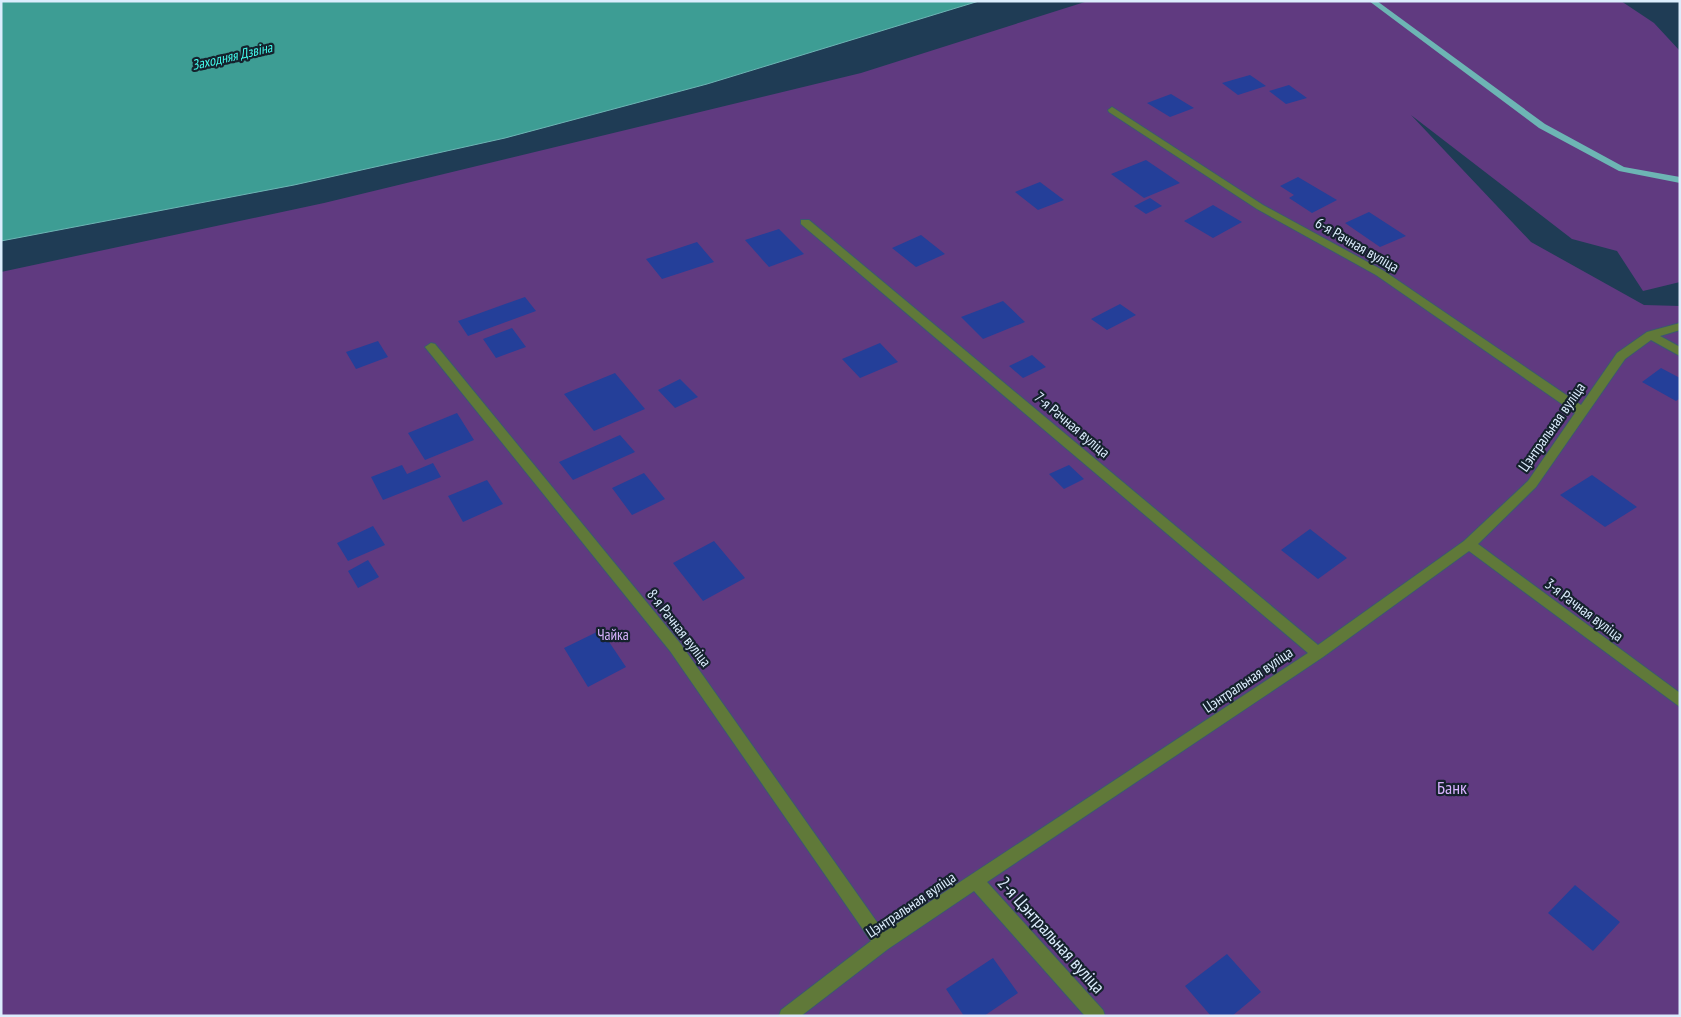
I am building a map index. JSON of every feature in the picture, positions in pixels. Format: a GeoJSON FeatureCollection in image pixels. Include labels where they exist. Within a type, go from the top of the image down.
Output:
{"type":"FeatureCollection","features":[{"type":"Feature","properties":{"kind":"lane","name":"6-я Рачная вуліца"},"geometry":{"type":"LineString","coordinates":[[1112,110],[1260,207],[1380,273],[1582,412]]}},
{"type":"Feature","properties":{"kind":"lane","name":"7-я Рачная вуліца"},"geometry":{"type":"LineString","coordinates":[[805,222],[1318,653]]}},
{"type":"Feature","properties":{"kind":"lane","name":"Цэнтральная вуліца"},"geometry":{"type":"LineString","coordinates":[[787,1016],[882,943],[1318,653],[1469,544],[1532,484],[1621,356],[1651,335],[1680,326]]}},
{"type":"Feature","properties":{"kind":"lane"},"geometry":{"type":"LineString","coordinates":[[1651,335],[1680,352]]}},
{"type":"Feature","properties":{"kind":"lane","name":"8-я Рачная вуліца"},"geometry":{"type":"LineString","coordinates":[[431,347],[675,647],[882,943]]}},
{"type":"Feature","properties":{"kind":"lane","name":"3-я Рачная вуліца"},"geometry":{"type":"LineString","coordinates":[[1469,544],[1680,701]]}},
{"type":"Feature","properties":{"kind":"lane","name":"2-я Цэнтральная вуліца"},"geometry":{"type":"LineString","coordinates":[[975,882],[1096,1016]]}},
{"type":"Feature","properties":{"kind":"green space","name":"Чайка"},"geometry":{"type":"Polygon","coordinates":[[[1088,1],[1621,1],[1654,23],[1680,51],[1680,282],[1643,291],[1617,251],[1572,239],[1411,115],[1531,242],[1644,305],[1680,306],[1680,1016],[1,1016],[1,272],[324,203],[861,73],[1088,1]]]}},
{"type":"Feature","properties":{"kind":"water","name":"Заходняя Дзвіна"},"geometry":{"type":"Polygon","coordinates":[[[1,1],[979,1],[707,84],[505,138],[294,185],[1,241],[1,1]]]}},
{"type":"Feature","properties":{"kind":"building"},"geometry":{"type":"Polygon","coordinates":[[[1250,75],[1266,86],[1238,95],[1222,83],[1250,75]]]}},
{"type":"Feature","properties":{"kind":"building"},"geometry":{"type":"Polygon","coordinates":[[[1289,85],[1307,98],[1286,104],[1269,91],[1289,85]]]}},
{"type":"Feature","properties":{"kind":"building"},"geometry":{"type":"Polygon","coordinates":[[[1171,94],[1194,108],[1170,117],[1147,103],[1171,94]]]}},
{"type":"Feature","properties":{"kind":"building"},"geometry":{"type":"Polygon","coordinates":[[[1146,160],[1180,183],[1144,198],[1111,174],[1146,160]]]}},
{"type":"Feature","properties":{"kind":"building"},"geometry":{"type":"Polygon","coordinates":[[[1298,177],[1337,200],[1312,213],[1289,198],[1294,195],[1280,186],[1298,177]]]}},
{"type":"Feature","properties":{"kind":"building"},"geometry":{"type":"Polygon","coordinates":[[[1040,182],[1064,200],[1038,210],[1015,192],[1040,182]]]}},
{"type":"Feature","properties":{"kind":"building"},"geometry":{"type":"Polygon","coordinates":[[[1150,198],[1162,206],[1146,214],[1134,206],[1150,198]]]}},
{"type":"Feature","properties":{"kind":"building"},"geometry":{"type":"Polygon","coordinates":[[[1213,205],[1242,222],[1213,238],[1184,221],[1213,205]]]}},
{"type":"Feature","properties":{"kind":"building"},"geometry":{"type":"Polygon","coordinates":[[[1369,212],[1406,236],[1380,247],[1345,223],[1369,212]]]}},
{"type":"Feature","properties":{"kind":"building"},"geometry":{"type":"Polygon","coordinates":[[[779,229],[804,254],[769,267],[745,240],[779,229]]]}},
{"type":"Feature","properties":{"kind":"building"},"geometry":{"type":"Polygon","coordinates":[[[921,235],[945,254],[916,267],[892,248],[921,235]]]}},
{"type":"Feature","properties":{"kind":"building"},"geometry":{"type":"Polygon","coordinates":[[[697,242],[714,262],[662,279],[646,259],[697,242]]]}},
{"type":"Feature","properties":{"kind":"building"},"geometry":{"type":"Polygon","coordinates":[[[525,297],[536,311],[468,336],[458,321],[525,297]]]}},
{"type":"Feature","properties":{"kind":"building"},"geometry":{"type":"Polygon","coordinates":[[[1003,301],[1025,322],[983,339],[961,317],[1003,301]]]}},
{"type":"Feature","properties":{"kind":"building"},"geometry":{"type":"Polygon","coordinates":[[[1120,304],[1136,315],[1107,330],[1091,319],[1120,304]]]}},
{"type":"Feature","properties":{"kind":"building"},"geometry":{"type":"Polygon","coordinates":[[[512,328],[526,347],[496,358],[483,339],[512,328]]]}},
{"type":"Feature","properties":{"kind":"building"},"geometry":{"type":"Polygon","coordinates":[[[378,341],[388,357],[356,369],[346,352],[378,341]]]}},
{"type":"Feature","properties":{"kind":"building"},"geometry":{"type":"Polygon","coordinates":[[[880,343],[898,362],[860,378],[842,359],[880,343]]]}},
{"type":"Feature","properties":{"kind":"building"},"geometry":{"type":"Polygon","coordinates":[[[1032,355],[1046,367],[1023,378],[1009,366],[1032,355]]]}},
{"type":"Feature","properties":{"kind":"building"},"geometry":{"type":"Polygon","coordinates":[[[1661,368],[1680,378],[1680,398],[1676,401],[1642,382],[1661,368]]]}},
{"type":"Feature","properties":{"kind":"building"},"geometry":{"type":"Polygon","coordinates":[[[615,373],[645,409],[594,431],[564,394],[615,373]]]}},
{"type":"Feature","properties":{"kind":"building"},"geometry":{"type":"Polygon","coordinates":[[[680,379],[698,397],[675,408],[658,390],[680,379]]]}},
{"type":"Feature","properties":{"kind":"building"},"geometry":{"type":"Polygon","coordinates":[[[457,413],[474,440],[425,460],[408,433],[457,413]]]}},
{"type":"Feature","properties":{"kind":"building"},"geometry":{"type":"Polygon","coordinates":[[[620,435],[635,452],[573,480],[559,462],[620,435]]]}},
{"type":"Feature","properties":{"kind":"building"},"geometry":{"type":"Polygon","coordinates":[[[433,463],[441,477],[383,500],[371,477],[402,465],[407,474],[433,463]]]}},
{"type":"Feature","properties":{"kind":"building"},"geometry":{"type":"Polygon","coordinates":[[[1069,465],[1084,479],[1064,489],[1049,474],[1069,465]]]}},
{"type":"Feature","properties":{"kind":"building"},"geometry":{"type":"Polygon","coordinates":[[[644,473],[665,499],[632,515],[612,488],[644,473]]]}},
{"type":"Feature","properties":{"kind":"building"},"geometry":{"type":"Polygon","coordinates":[[[1592,475],[1637,507],[1605,527],[1560,495],[1592,475]]]}},
{"type":"Feature","properties":{"kind":"building"},"geometry":{"type":"Polygon","coordinates":[[[487,480],[503,504],[463,522],[448,496],[487,480]]]}},
{"type":"Feature","properties":{"kind":"building"},"geometry":{"type":"Polygon","coordinates":[[[373,526],[385,545],[348,561],[337,543],[373,526]]]}},
{"type":"Feature","properties":{"kind":"building"},"geometry":{"type":"Polygon","coordinates":[[[1310,529],[1347,558],[1318,579],[1281,550],[1310,529]]]}},
{"type":"Feature","properties":{"kind":"building"},"geometry":{"type":"Polygon","coordinates":[[[714,541],[745,578],[703,601],[673,563],[714,541]]]}},
{"type":"Feature","properties":{"kind":"building"},"geometry":{"type":"Polygon","coordinates":[[[368,560],[379,577],[358,588],[348,571],[368,560]]]}},
{"type":"Feature","properties":{"kind":"building"},"geometry":{"type":"Polygon","coordinates":[[[601,630],[626,667],[588,687],[564,648],[601,630]]]}},
{"type":"Feature","properties":{"kind":"building"},"geometry":{"type":"Polygon","coordinates":[[[1575,885],[1620,922],[1593,951],[1548,913],[1575,885]]]}},
{"type":"Feature","properties":{"kind":"building"},"geometry":{"type":"Polygon","coordinates":[[[1227,954],[1261,992],[1232,1016],[1211,1016],[1185,986],[1227,954]]]}},
{"type":"Feature","properties":{"kind":"building"},"geometry":{"type":"Polygon","coordinates":[[[993,958],[1018,993],[984,1016],[964,1016],[946,989],[993,958]]]}},
{"type":"Feature","properties":{"kind":"waterway"},"geometry":{"type":"LineString","coordinates":[[1372,1],[1542,126],[1622,169],[1680,180]]}},
{"type":"Feature","properties":{"kind":"park label","name":"Банк"},"geometry":{"type":"Point","coordinates":[1452,788]}}]}
